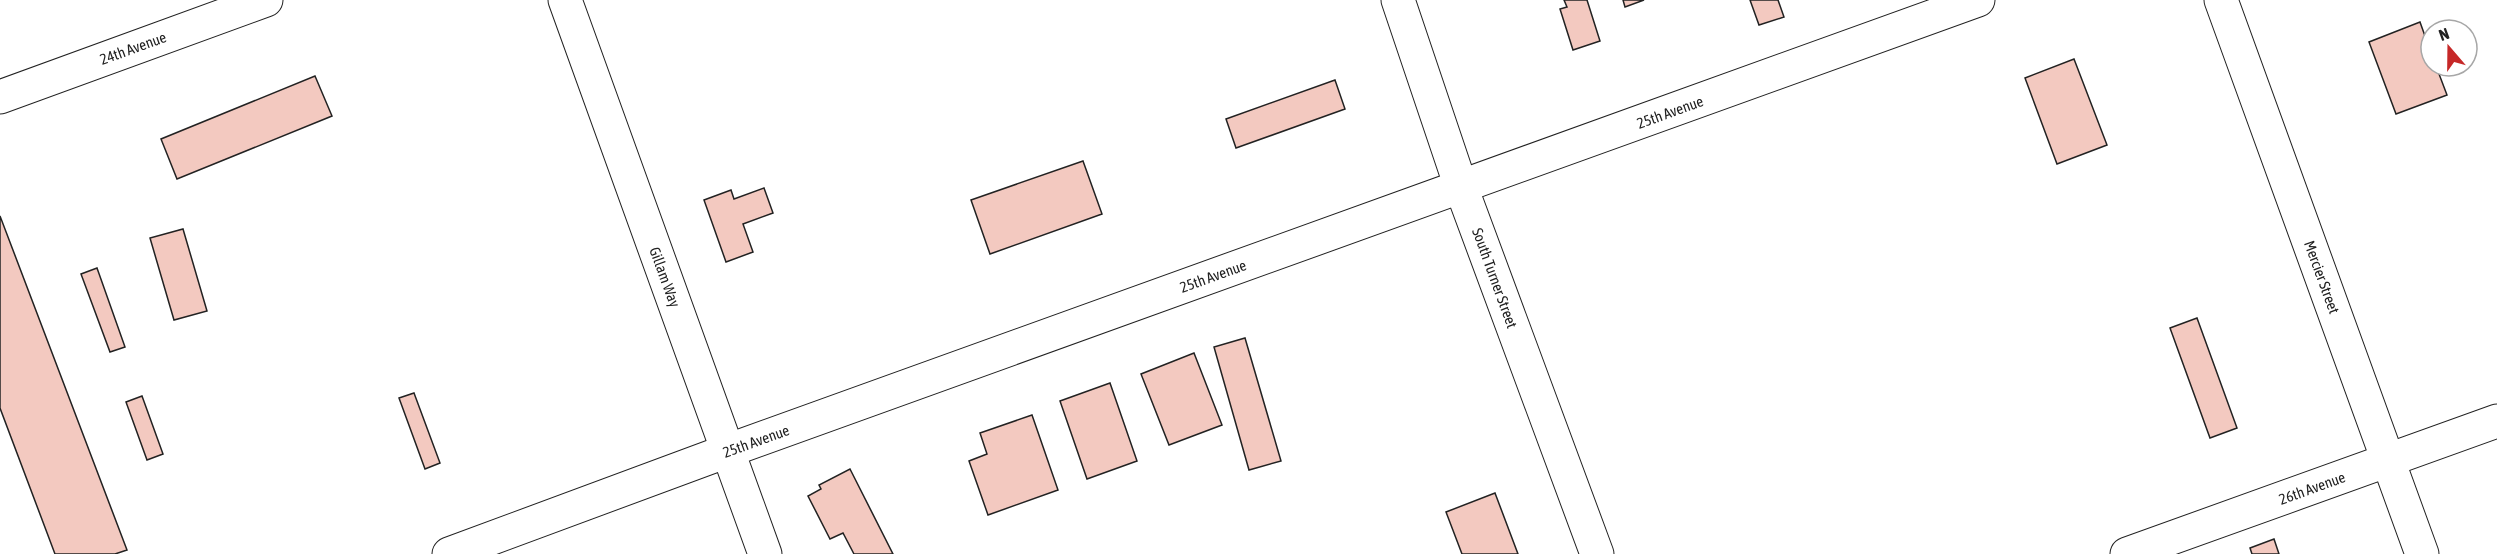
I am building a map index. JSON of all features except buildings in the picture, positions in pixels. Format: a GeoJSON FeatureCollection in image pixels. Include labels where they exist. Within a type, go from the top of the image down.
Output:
{"type":"FeatureCollection","features":[{"type":"Feature","properties":{"kind":"street","name":"24th Avenue"},"geometry":{"type":"LineString","coordinates":[[0,97],[266,0]]}},
{"type":"Feature","properties":{"kind":"street","name":"Gillam Way"},"geometry":{"type":"LineString","coordinates":[[565,0],[765,554]]}},
{"type":"Feature","properties":{"kind":"street","name":"South Turner Street"},"geometry":{"type":"LineString","coordinates":[[1398,0],[1461,187],[1597,554]]}},
{"type":"Feature","properties":{"kind":"street","name":"25th Avenue"},"geometry":{"type":"LineString","coordinates":[[449,554],[727,451],[1978,0]]}},
{"type":"Feature","properties":{"kind":"street","name":"Mercier Street"},"geometry":{"type":"LineString","coordinates":[[2221,0],[2422,554]]}},
{"type":"Feature","properties":{"kind":"street","name":"26th Avenue"},"geometry":{"type":"LineString","coordinates":[[2127,554],[2497,421]]}}]}
